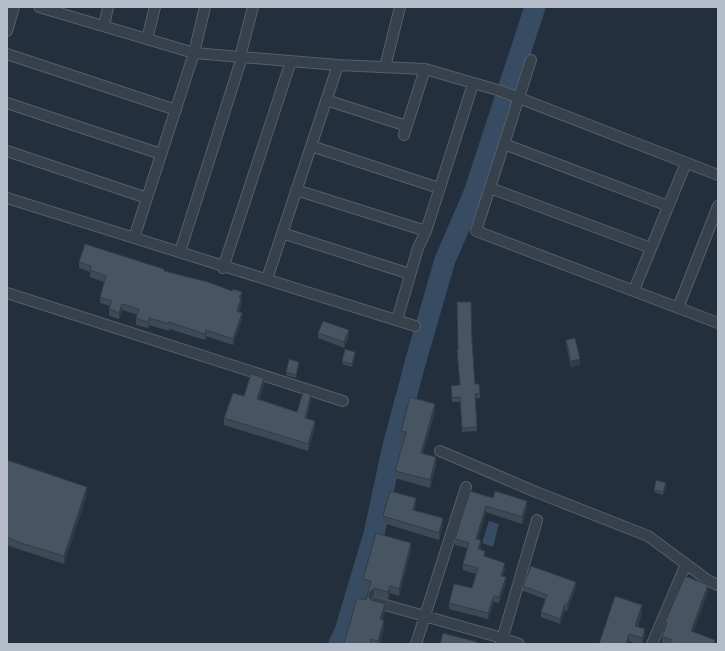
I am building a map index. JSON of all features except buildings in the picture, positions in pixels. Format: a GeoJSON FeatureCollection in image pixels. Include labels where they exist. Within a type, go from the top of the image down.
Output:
{"type":"FeatureCollection","features":[{"type":"Feature","properties":{"kind":"street"},"geometry":{"type":"LineString","coordinates":[[7,31],[14,7]]}},
{"type":"Feature","properties":{"kind":"street"},"geometry":{"type":"LineString","coordinates":[[39,7],[194,53],[338,65],[425,69],[501,91],[718,175]]}},
{"type":"Feature","properties":{"kind":"street"},"geometry":{"type":"LineString","coordinates":[[104,26],[108,7]]}},
{"type":"Feature","properties":{"kind":"street"},"geometry":{"type":"LineString","coordinates":[[147,39],[155,7]]}},
{"type":"Feature","properties":{"kind":"street"},"geometry":{"type":"LineString","coordinates":[[134,238],[194,53],[205,7]]}},
{"type":"Feature","properties":{"kind":"street"},"geometry":{"type":"LineString","coordinates":[[180,252],[241,57],[253,7]]}},
{"type":"Feature","properties":{"kind":"street"},"geometry":{"type":"LineString","coordinates":[[385,67],[400,7]]}},
{"type":"Feature","properties":{"kind":"street"},"geometry":{"type":"LineString","coordinates":[[7,54],[176,110]]}},
{"type":"Feature","properties":{"kind":"street"},"geometry":{"type":"LineString","coordinates":[[531,60],[516,97],[504,144],[476,231],[718,323]]}},
{"type":"Feature","properties":{"kind":"street"},"geometry":{"type":"LineString","coordinates":[[223,267],[291,61]]}},
{"type":"Feature","properties":{"kind":"street"},"geometry":{"type":"LineString","coordinates":[[267,279],[338,65]]}},
{"type":"Feature","properties":{"kind":"street"},"geometry":{"type":"LineString","coordinates":[[326,100],[406,131],[425,69]]}},
{"type":"Feature","properties":{"kind":"street"},"geometry":{"type":"LineString","coordinates":[[397,320],[418,248],[426,231],[473,84]]}},
{"type":"Feature","properties":{"kind":"street"},"geometry":{"type":"LineString","coordinates":[[7,103],[161,154]]}},
{"type":"Feature","properties":{"kind":"street"},"geometry":{"type":"LineString","coordinates":[[504,144],[668,206]]}},
{"type":"Feature","properties":{"kind":"street"},"geometry":{"type":"LineString","coordinates":[[311,146],[440,188]]}},
{"type":"Feature","properties":{"kind":"street"},"geometry":{"type":"LineString","coordinates":[[7,151],[147,198]]}},
{"type":"Feature","properties":{"kind":"street"},"geometry":{"type":"LineString","coordinates":[[634,290],[686,162]]}},
{"type":"Feature","properties":{"kind":"street"},"geometry":{"type":"LineString","coordinates":[[490,188],[651,248]]}},
{"type":"Feature","properties":{"kind":"street"},"geometry":{"type":"LineString","coordinates":[[296,190],[426,231]]}},
{"type":"Feature","properties":{"kind":"street"},"geometry":{"type":"LineString","coordinates":[[7,198],[415,326]]}},
{"type":"Feature","properties":{"kind":"street"},"geometry":{"type":"LineString","coordinates":[[678,308],[718,206]]}},
{"type":"Feature","properties":{"kind":"street"},"geometry":{"type":"LineString","coordinates":[[282,233],[410,274]]}},
{"type":"Feature","properties":{"kind":"street"},"geometry":{"type":"LineString","coordinates":[[7,293],[343,402]]}},
{"type":"Feature","properties":{"kind":"street"},"geometry":{"type":"LineString","coordinates":[[440,451],[536,492],[648,536],[709,581],[718,585]]}},
{"type":"Feature","properties":{"kind":"street"},"geometry":{"type":"LineString","coordinates":[[416,644],[466,487]]}},
{"type":"Feature","properties":{"kind":"street"},"geometry":{"type":"LineString","coordinates":[[501,641],[537,520]]}},
{"type":"Feature","properties":{"kind":"street"},"geometry":{"type":"LineString","coordinates":[[652,644],[686,564]]}},
{"type":"Feature","properties":{"kind":"street"},"geometry":{"type":"LineString","coordinates":[[375,602],[501,641],[519,644]]}},
{"type":"Feature","properties":{"kind":"water"},"geometry":{"type":"Polygon","coordinates":[[[489,521],[499,524],[493,547],[482,543],[489,521]]]}},
{"type":"Feature","properties":{"kind":"waterway"},"geometry":{"type":"LineString","coordinates":[[339,644],[345,631],[374,534],[393,446],[445,260],[474,193],[535,7]]}}]}
